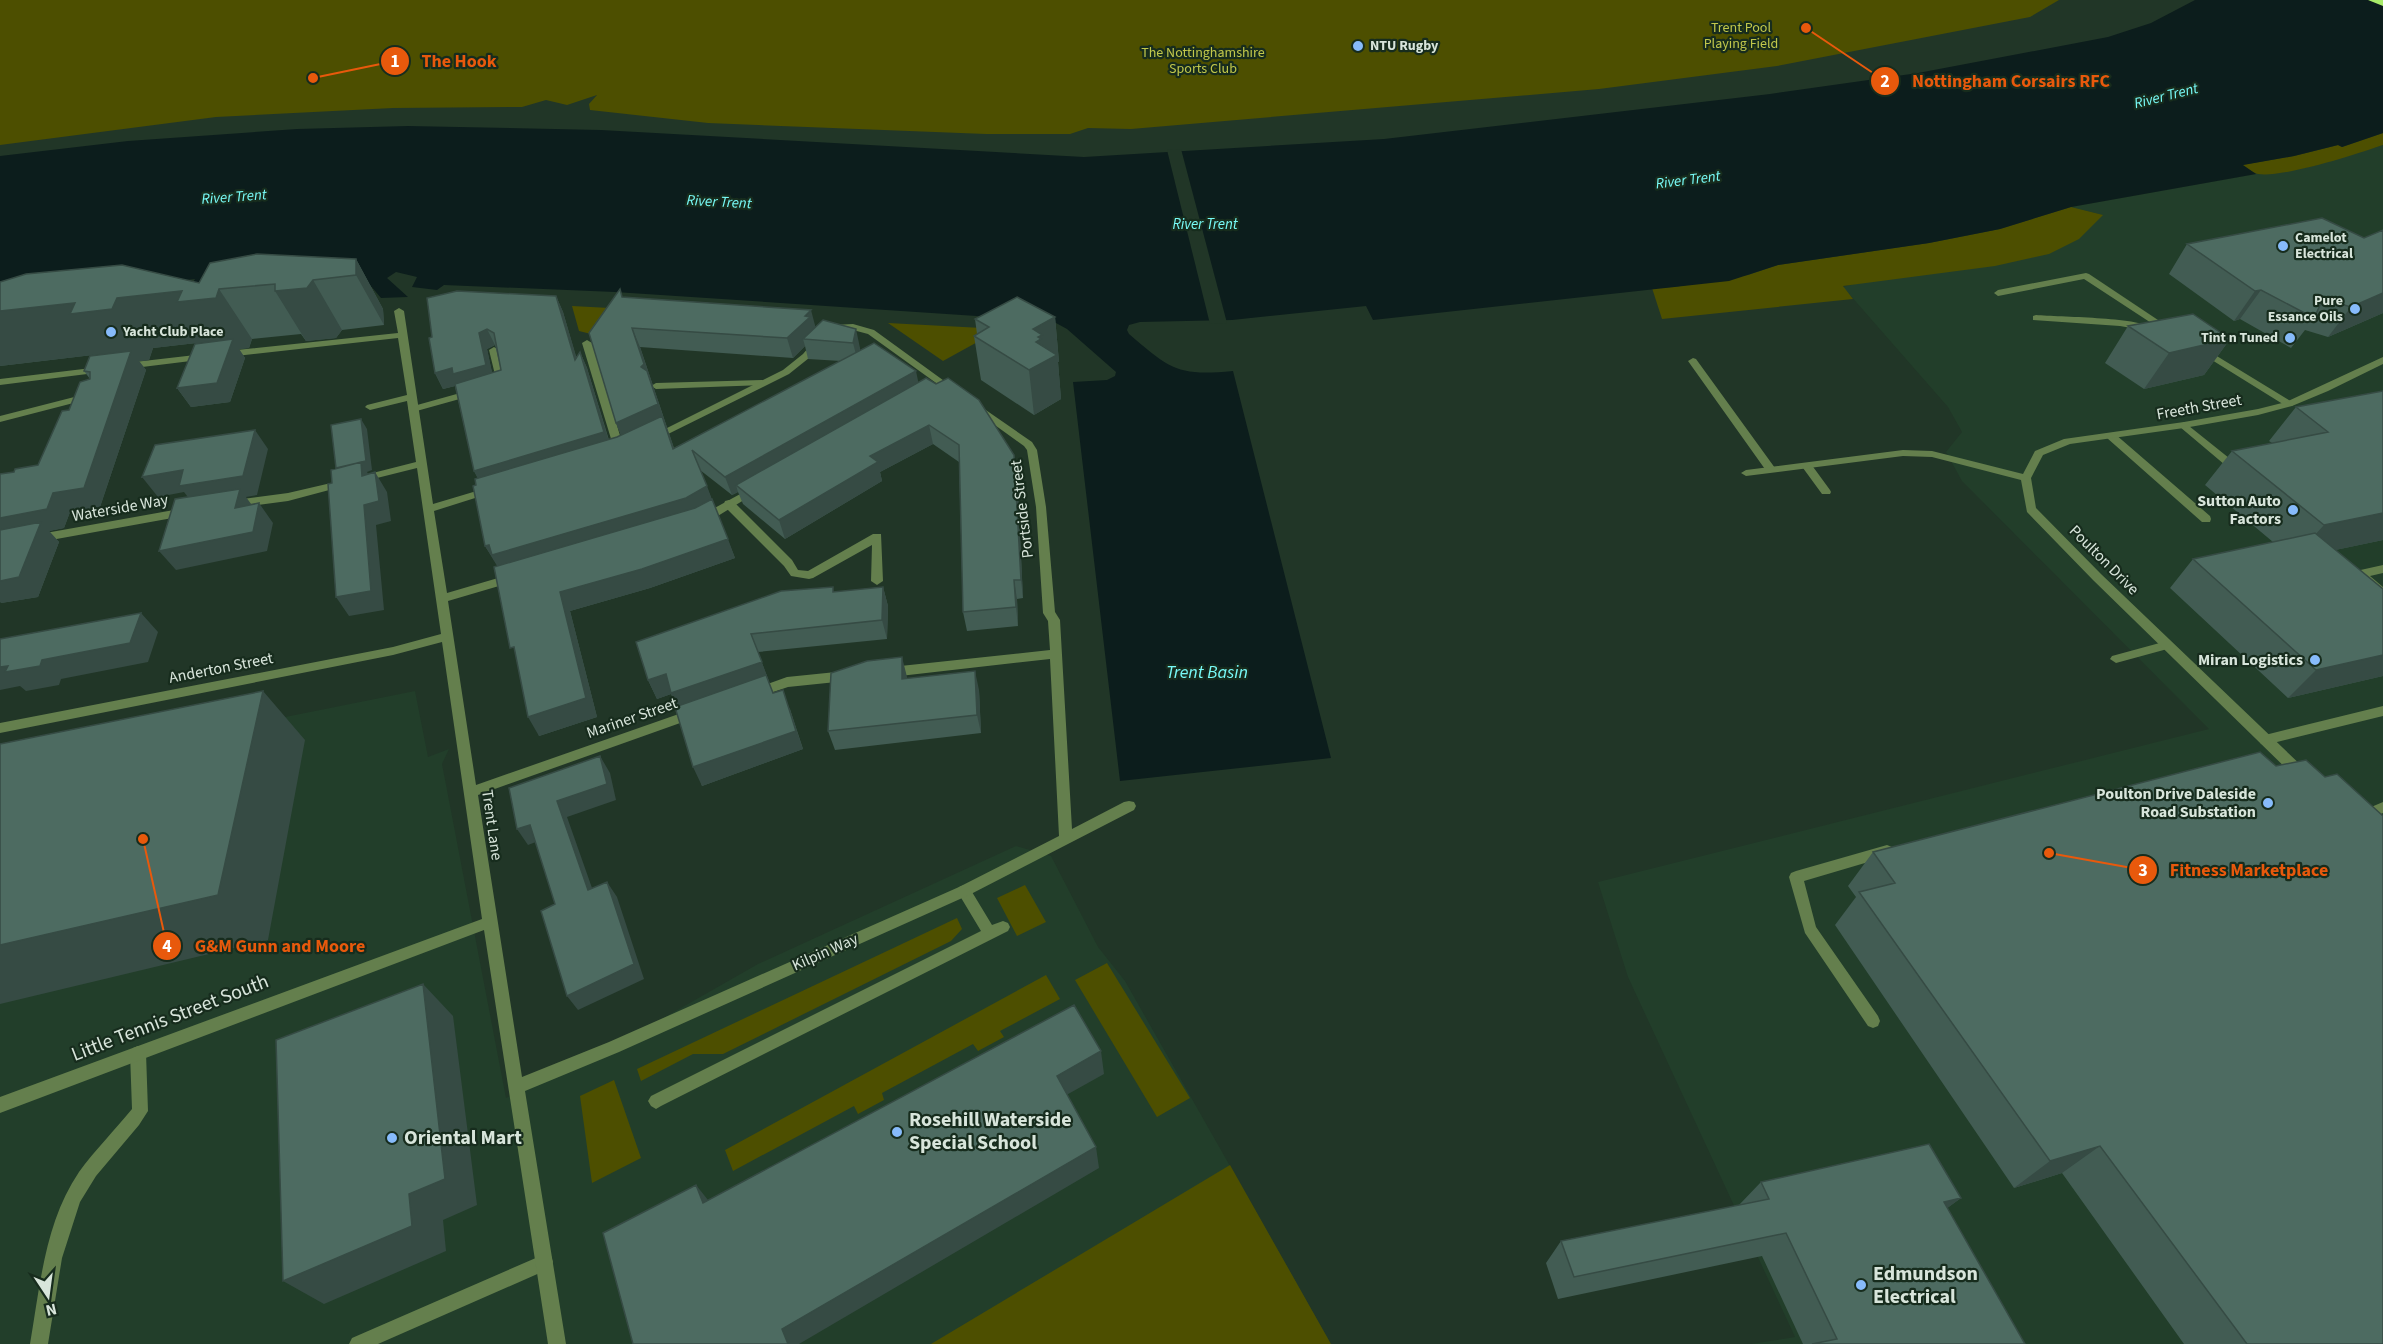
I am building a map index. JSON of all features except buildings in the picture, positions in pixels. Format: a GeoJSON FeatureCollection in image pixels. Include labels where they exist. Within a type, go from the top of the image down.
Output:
{"type":"FeatureCollection","features":[{"type":"Feature","properties":{"kind":"highway"},"geometry":{"type":"LineString","coordinates":[[2373,0],[2383,3]]}},
{"type":"Feature","properties":{"kind":"street"},"geometry":{"type":"LineString","coordinates":[[1998,292],[2086,276],[2171,332],[2289,404]]}},
{"type":"Feature","properties":{"kind":"street","name":"Trent Lane"},"geometry":{"type":"LineString","coordinates":[[399,310],[470,792],[557,1344]]}},
{"type":"Feature","properties":{"kind":"street"},"geometry":{"type":"LineString","coordinates":[[2036,318],[2120,323],[2171,332]]}},
{"type":"Feature","properties":{"kind":"street","name":"Portside Street"},"geometry":{"type":"LineString","coordinates":[[608,455],[630,448],[796,365],[826,331],[841,326],[871,332],[938,385],[963,398],[1028,444],[1032,450],[1041,507],[1049,613],[1054,620],[1066,838]]}},
{"type":"Feature","properties":{"kind":"street"},"geometry":{"type":"LineString","coordinates":[[0,382],[215,355],[402,335]]}},
{"type":"Feature","properties":{"kind":"street"},"geometry":{"type":"LineString","coordinates":[[587,343],[630,448]]}},
{"type":"Feature","properties":{"kind":"street"},"geometry":{"type":"LineString","coordinates":[[491,388],[502,385],[494,350]]}},
{"type":"Feature","properties":{"kind":"street","name":"Freeth Street"},"geometry":{"type":"LineString","coordinates":[[2026,478],[2039,453],[2068,441],[2230,418],[2289,404],[2383,360]]}},
{"type":"Feature","properties":{"kind":"street"},"geometry":{"type":"LineString","coordinates":[[1693,361],[1771,470]]}},
{"type":"Feature","properties":{"kind":"street","name":"Portside Street"},"geometry":{"type":"LineString","coordinates":[[656,386],[762,383]]}},
{"type":"Feature","properties":{"kind":"street"},"geometry":{"type":"LineString","coordinates":[[370,407],[412,403],[480,391]]}},
{"type":"Feature","properties":{"kind":"street"},"geometry":{"type":"LineString","coordinates":[[0,419],[54,404],[100,395]]}},
{"type":"Feature","properties":{"kind":"street"},"geometry":{"type":"LineString","coordinates":[[2184,425],[2235,468]]}},
{"type":"Feature","properties":{"kind":"street"},"geometry":{"type":"LineString","coordinates":[[2111,436],[2206,519]]}},
{"type":"Feature","properties":{"kind":"street"},"geometry":{"type":"LineString","coordinates":[[1741,473],[1903,453],[1932,453],[2026,478]]}},
{"type":"Feature","properties":{"kind":"street"},"geometry":{"type":"LineString","coordinates":[[226,506],[288,497],[421,464]]}},
{"type":"Feature","properties":{"kind":"street"},"geometry":{"type":"LineString","coordinates":[[1807,466],[1826,492]]}},
{"type":"Feature","properties":{"kind":"street","name":"Poulton Drive"},"geometry":{"type":"LineString","coordinates":[[2026,478],[2031,509],[2312,785]]}},
{"type":"Feature","properties":{"kind":"street"},"geometry":{"type":"LineString","coordinates":[[698,522],[764,484]]}},
{"type":"Feature","properties":{"kind":"street"},"geometry":{"type":"LineString","coordinates":[[428,509],[504,486]]}},
{"type":"Feature","properties":{"kind":"street"},"geometry":{"type":"LineString","coordinates":[[729,504],[788,563],[795,573],[809,575],[877,537],[877,581]]}},
{"type":"Feature","properties":{"kind":"street","name":"Waterside Way"},"geometry":{"type":"LineString","coordinates":[[33,540],[193,511]]}},
{"type":"Feature","properties":{"kind":"street"},"geometry":{"type":"LineString","coordinates":[[2383,569],[2360,574],[2383,592]]}},
{"type":"Feature","properties":{"kind":"street"},"geometry":{"type":"LineString","coordinates":[[441,599],[521,575]]}},
{"type":"Feature","properties":{"kind":"street","name":"Anderton Street"},"geometry":{"type":"LineString","coordinates":[[0,728],[424,645],[447,637]]}},
{"type":"Feature","properties":{"kind":"street"},"geometry":{"type":"LineString","coordinates":[[2116,659],[2167,645]]}},
{"type":"Feature","properties":{"kind":"street"},"geometry":{"type":"LineString","coordinates":[[877,673],[1056,654]]}},
{"type":"Feature","properties":{"kind":"street"},"geometry":{"type":"LineString","coordinates":[[744,697],[787,682],[854,675]]}},
{"type":"Feature","properties":{"kind":"street"},"geometry":{"type":"LineString","coordinates":[[2265,740],[2383,711]]}},
{"type":"Feature","properties":{"kind":"street","name":"Mariner Street"},"geometry":{"type":"LineString","coordinates":[[470,792],[701,712]]}},
{"type":"Feature","properties":{"kind":"street"},"geometry":{"type":"LineString","coordinates":[[2260,760],[2282,755]]}},
{"type":"Feature","properties":{"kind":"street","name":"Kilpin Way"},"geometry":{"type":"LineString","coordinates":[[517,1087],[604,1051],[964,891],[1129,806]]}},
{"type":"Feature","properties":{"kind":"street"},"geometry":{"type":"LineString","coordinates":[[2355,826],[2365,816],[2383,807]]}},
{"type":"Feature","properties":{"kind":"street"},"geometry":{"type":"LineString","coordinates":[[1873,1022],[1810,929],[1796,877],[1904,847]]}},
{"type":"Feature","properties":{"kind":"street"},"geometry":{"type":"LineString","coordinates":[[656,1101],[996,931],[964,891]]}},
{"type":"Feature","properties":{"kind":"street","name":"Little Tennis Street South"},"geometry":{"type":"LineString","coordinates":[[0,1105],[490,922]]}},
{"type":"Feature","properties":{"kind":"street"},"geometry":{"type":"LineString","coordinates":[[39,1344],[55,1252],[69,1212],[83,1180],[140,1110],[138,1053]]}},
{"type":"Feature","properties":{"kind":"street"},"geometry":{"type":"LineString","coordinates":[[358,1344],[545,1262]]}},
{"type":"Feature","properties":{"kind":"shaded area"},"geometry":{"type":"Polygon","coordinates":[[[2383,145],[2383,1344],[1751,1344],[1795,1337],[1628,977],[1598,882],[2209,729],[1962,481],[1946,452],[1962,432],[1948,407],[1843,287],[2102,215],[2071,207],[2256,174],[2273,174],[2313,166],[2383,145]]]}},
{"type":"Feature","properties":{"kind":"shaded area"},"geometry":{"type":"Polygon","coordinates":[[[415,691],[428,757],[449,749],[442,764],[506,1098],[574,1069],[758,964],[1016,846],[1051,856],[1098,947],[1125,981],[1331,1344],[0,1344],[0,774],[415,691]]]}},
{"type":"Feature","properties":{"kind":"green space"},"geometry":{"type":"Polygon","coordinates":[[[0,0],[2059,0],[2030,17],[1777,66],[1599,89],[1131,129],[1088,128],[1070,134],[986,134],[708,123],[590,110],[589,104],[597,95],[567,105],[546,100],[522,107],[393,108],[216,117],[0,145],[0,0]]]}},
{"type":"Feature","properties":{"kind":"green space"},"geometry":{"type":"Polygon","coordinates":[[[2383,133],[2383,145],[2302,169],[2258,174],[2242,165],[2338,145],[2342,147],[2383,133]]]}},
{"type":"Feature","properties":{"kind":"green space"},"geometry":{"type":"Polygon","coordinates":[[[2071,207],[2103,215],[2079,239],[2049,254],[1995,266],[1843,286],[1853,299],[1662,319],[1652,288],[1674,287],[1748,275],[1778,265],[1929,243],[2000,229],[2071,207]]]}},
{"type":"Feature","properties":{"kind":"green space"},"geometry":{"type":"Polygon","coordinates":[[[572,306],[610,308],[591,334],[579,331],[572,306]]]}},
{"type":"Feature","properties":{"kind":"green space"},"geometry":{"type":"Polygon","coordinates":[[[888,323],[1001,329],[943,361],[888,323]]]}},
{"type":"Feature","properties":{"kind":"green space"},"geometry":{"type":"Polygon","coordinates":[[[1025,885],[1046,922],[1017,936],[997,898],[1025,885]]]}},
{"type":"Feature","properties":{"kind":"green space"},"geometry":{"type":"Polygon","coordinates":[[[957,918],[962,929],[951,941],[723,1054],[693,1054],[641,1081],[637,1069],[957,918]]]}},
{"type":"Feature","properties":{"kind":"green space"},"geometry":{"type":"Polygon","coordinates":[[[1107,963],[1190,1098],[1157,1117],[1075,980],[1107,963]]]}},
{"type":"Feature","properties":{"kind":"green space"},"geometry":{"type":"Polygon","coordinates":[[[1046,975],[1060,999],[1000,1031],[1004,1037],[978,1051],[973,1044],[882,1093],[884,1100],[858,1114],[854,1106],[733,1171],[725,1150],[1046,975]]]}},
{"type":"Feature","properties":{"kind":"green space"},"geometry":{"type":"Polygon","coordinates":[[[614,1080],[641,1158],[592,1183],[580,1096],[614,1080]]]}},
{"type":"Feature","properties":{"kind":"green space"},"geometry":{"type":"Polygon","coordinates":[[[1230,1165],[1331,1344],[931,1344],[1230,1165]]]}},
{"type":"Feature","properties":{"kind":"water"},"geometry":{"type":"Polygon","coordinates":[[[2195,0],[2383,0],[2383,133],[2342,147],[2338,145],[2243,165],[2256,174],[2071,207],[2000,229],[1929,243],[1778,265],[1729,281],[1373,320],[1366,306],[1232,320],[1140,322],[1129,325],[1127,330],[1129,334],[1155,356],[1176,368],[1199,372],[1233,371],[1331,758],[1120,781],[1073,382],[1107,380],[1115,376],[1116,372],[1067,329],[1056,323],[615,292],[444,285],[437,290],[412,287],[417,277],[396,272],[387,278],[408,297],[381,298],[370,285],[187,294],[195,279],[0,301],[0,156],[128,141],[297,129],[408,126],[601,130],[1084,157],[1384,139],[1770,94],[1918,73],[2108,37],[2151,23],[2195,0]]]}},
{"type":"Feature","properties":{"kind":"pier"},"geometry":{"type":"Polygon","coordinates":[[[1181,149],[1227,323],[1210,324],[1167,150],[1181,149]]]}},
{"type":"Feature","properties":{"kind":"place","name":"Nottingham Corsairs RFC"},"geometry":{"type":"Point","coordinates":[1806,28]}},
{"type":"Feature","properties":{"kind":"place","name":"NTU Rugby"},"geometry":{"type":"Point","coordinates":[1358,46]}},
{"type":"Feature","properties":{"kind":"place","name":"The Hook"},"geometry":{"type":"Point","coordinates":[313,78]}},
{"type":"Feature","properties":{"kind":"place","name":"Camelot Electrical"},"geometry":{"type":"Point","coordinates":[2283,246]}},
{"type":"Feature","properties":{"kind":"place","name":"Pure Essance Oils"},"geometry":{"type":"Point","coordinates":[2355,309]}},
{"type":"Feature","properties":{"kind":"place","name":"Yacht Club Place"},"geometry":{"type":"Point","coordinates":[111,332]}},
{"type":"Feature","properties":{"kind":"place","name":"Tint n Tuned"},"geometry":{"type":"Point","coordinates":[2290,338]}},
{"type":"Feature","properties":{"kind":"place","name":"Sutton Auto Factors"},"geometry":{"type":"Point","coordinates":[2293,510]}},
{"type":"Feature","properties":{"kind":"place","name":"Miran Logistics"},"geometry":{"type":"Point","coordinates":[2315,660]}},
{"type":"Feature","properties":{"kind":"place","name":"Poulton Drive Daleside Road Substation"},"geometry":{"type":"Point","coordinates":[2268,803]}},
{"type":"Feature","properties":{"kind":"place","name":"G&M Gunn and Moore"},"geometry":{"type":"Point","coordinates":[143,839]}},
{"type":"Feature","properties":{"kind":"place","name":"Fitness Marketplace"},"geometry":{"type":"Point","coordinates":[2049,853]}},
{"type":"Feature","properties":{"kind":"place","name":"Rosehill Waterside Special School"},"geometry":{"type":"Point","coordinates":[897,1132]}},
{"type":"Feature","properties":{"kind":"place","name":"Oriental Mart"},"geometry":{"type":"Point","coordinates":[392,1138]}},
{"type":"Feature","properties":{"kind":"place","name":"Edmundson Electrical"},"geometry":{"type":"Point","coordinates":[1861,1285]}},
{"type":"Feature","properties":{"kind":"park label","name":"Trent Pool Playing Field"},"geometry":{"type":"Point","coordinates":[1741,36]}},
{"type":"Feature","properties":{"kind":"park label","name":"The Nottinghamshire Sports Club"},"geometry":{"type":"Point","coordinates":[1203,62]}},
{"type":"Feature","properties":{"kind":"water label","name":"River Trent"},"geometry":{"type":"Point","coordinates":[2166,96]}},
{"type":"Feature","properties":{"kind":"water label","name":"River Trent"},"geometry":{"type":"Point","coordinates":[1688,180]}},
{"type":"Feature","properties":{"kind":"water label","name":"River Trent"},"geometry":{"type":"Point","coordinates":[234,197]}},
{"type":"Feature","properties":{"kind":"water label","name":"River Trent"},"geometry":{"type":"Point","coordinates":[719,202]}},
{"type":"Feature","properties":{"kind":"water label","name":"River Trent"},"geometry":{"type":"Point","coordinates":[1205,224]}},
{"type":"Feature","properties":{"kind":"water label","name":"Trent Basin"},"geometry":{"type":"Point","coordinates":[1207,672]}}]}
